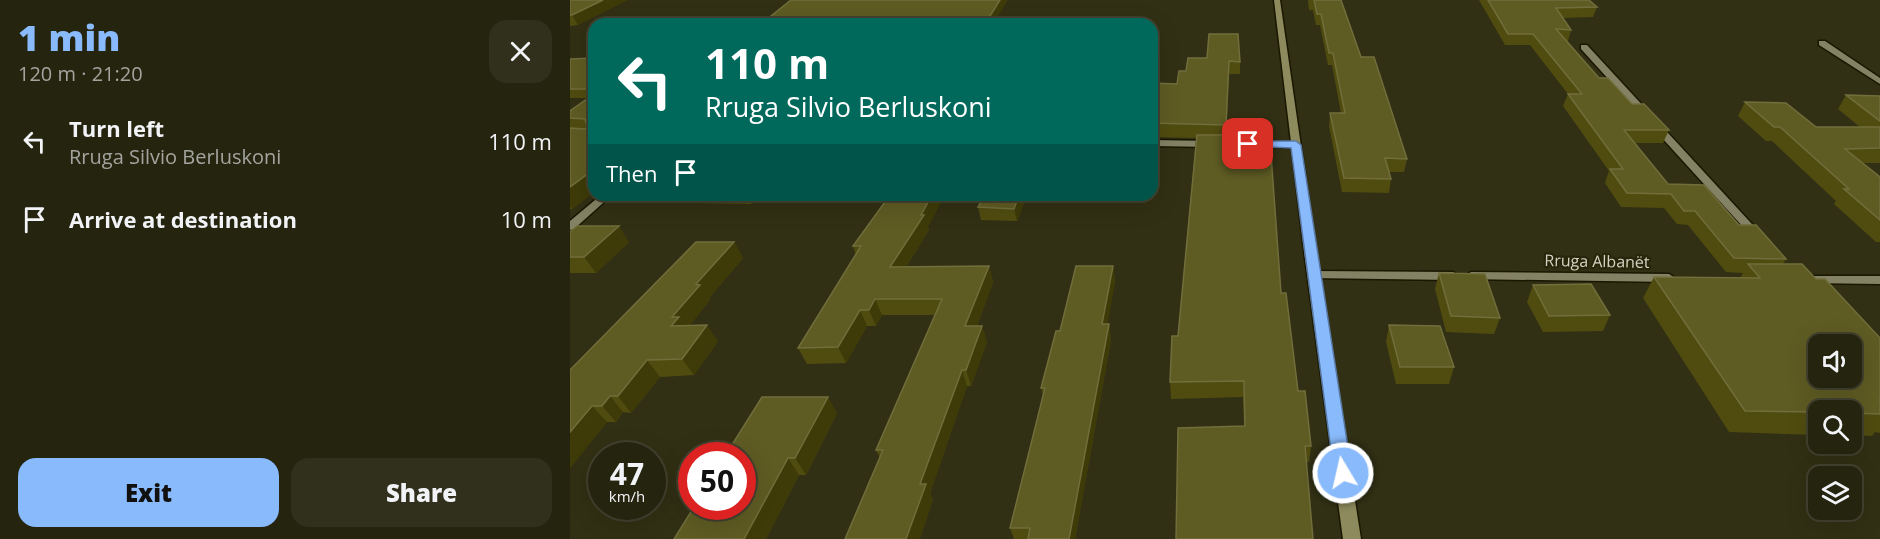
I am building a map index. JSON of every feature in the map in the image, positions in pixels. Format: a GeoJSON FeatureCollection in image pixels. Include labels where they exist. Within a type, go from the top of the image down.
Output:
{"type":"FeatureCollection","features":[{"type":"Feature","properties":{"kind":"main road"},"geometry":{"type":"LineString","coordinates":[[1277,0],[1352,539]]}},
{"type":"Feature","properties":{"kind":"street"},"geometry":{"type":"LineString","coordinates":[[1822,43],[1880,82]]}},
{"type":"Feature","properties":{"kind":"street"},"geometry":{"type":"LineString","coordinates":[[1584,47],[1765,245]]}},
{"type":"Feature","properties":{"kind":"street"},"geometry":{"type":"LineString","coordinates":[[1158,143],[1224,144]]}},
{"type":"Feature","properties":{"kind":"street"},"geometry":{"type":"LineString","coordinates":[[1248,144],[1296,145]]}},
{"type":"Feature","properties":{"kind":"street"},"geometry":{"type":"LineString","coordinates":[[570,227],[600,201]]}},
{"type":"Feature","properties":{"kind":"street","name":"Rruga Albanët"},"geometry":{"type":"LineString","coordinates":[[1314,275],[1679,278]]}},
{"type":"Feature","properties":{"kind":"street"},"geometry":{"type":"LineString","coordinates":[[1797,280],[1880,280]]}},
{"type":"Feature","properties":{"kind":"building"},"geometry":{"type":"Polygon","coordinates":[[[570,0],[603,0],[570,15],[570,0]]]}},
{"type":"Feature","properties":{"kind":"building"},"geometry":{"type":"Polygon","coordinates":[[[791,0],[1000,0],[989,18],[768,18],[791,0]]]}},
{"type":"Feature","properties":{"kind":"building"},"geometry":{"type":"Polygon","coordinates":[[[1314,0],[1341,0],[1361,57],[1374,57],[1407,159],[1385,158],[1391,179],[1344,178],[1330,113],[1345,113],[1333,53],[1329,53],[1321,14],[1317,14],[1314,0]]]}},
{"type":"Feature","properties":{"kind":"building"},"geometry":{"type":"Polygon","coordinates":[[[1488,0],[1589,0],[1597,7],[1556,8],[1571,30],[1556,29],[1599,78],[1608,78],[1632,104],[1644,104],[1669,130],[1624,130],[1668,184],[1704,185],[1739,225],[1756,225],[1786,259],[1734,258],[1695,211],[1684,211],[1671,194],[1627,193],[1610,169],[1623,169],[1568,94],[1582,94],[1533,34],[1508,34],[1488,0]]]}},
{"type":"Feature","properties":{"kind":"building"},"geometry":{"type":"Polygon","coordinates":[[[1209,34],[1238,34],[1240,62],[1229,61],[1226,125],[1158,123],[1158,83],[1177,84],[1179,71],[1186,71],[1188,58],[1207,58],[1209,34]]]}},
{"type":"Feature","properties":{"kind":"building"},"geometry":{"type":"Polygon","coordinates":[[[588,58],[587,89],[570,89],[570,59],[588,58]]]}},
{"type":"Feature","properties":{"kind":"building"},"geometry":{"type":"Polygon","coordinates":[[[1846,95],[1880,96],[1880,121],[1846,95]]]}},
{"type":"Feature","properties":{"kind":"building"},"geometry":{"type":"Polygon","coordinates":[[[588,98],[588,174],[570,187],[570,128],[585,129],[587,127],[585,119],[570,118],[570,111],[588,98]]]}},
{"type":"Feature","properties":{"kind":"building"},"geometry":{"type":"Polygon","coordinates":[[[1745,102],[1786,103],[1816,127],[1880,127],[1880,148],[1845,149],[1880,177],[1880,220],[1844,189],[1849,189],[1780,127],[1774,127],[1745,102]]]}},
{"type":"Feature","properties":{"kind":"building"},"geometry":{"type":"Polygon","coordinates":[[[1197,135],[1226,135],[1225,139],[1270,140],[1281,293],[1286,293],[1298,391],[1305,391],[1311,446],[1305,446],[1313,539],[1176,539],[1178,428],[1245,426],[1244,381],[1170,382],[1172,336],[1178,336],[1197,135]]]}},
{"type":"Feature","properties":{"kind":"building"},"geometry":{"type":"Polygon","coordinates":[[[886,201],[929,201],[921,215],[924,215],[890,267],[989,266],[965,326],[982,326],[966,370],[962,370],[920,484],[926,484],[906,539],[845,539],[883,450],[876,450],[942,299],[875,299],[869,310],[860,310],[838,347],[798,348],[861,246],[853,246],[886,201]]]}},
{"type":"Feature","properties":{"kind":"building"},"geometry":{"type":"Polygon","coordinates":[[[982,201],[1017,201],[1014,209],[978,207],[982,201]]]}},
{"type":"Feature","properties":{"kind":"building"},"geometry":{"type":"Polygon","coordinates":[[[577,226],[619,226],[584,257],[570,257],[570,232],[577,226]]]}},
{"type":"Feature","properties":{"kind":"building"},"geometry":{"type":"Polygon","coordinates":[[[696,242],[734,242],[696,284],[700,285],[672,317],[679,317],[671,326],[707,325],[682,359],[647,360],[618,396],[610,396],[602,406],[592,406],[570,432],[570,370],[696,242]]]}},
{"type":"Feature","properties":{"kind":"building"},"geometry":{"type":"Polygon","coordinates":[[[1748,264],[1802,264],[1816,279],[1825,279],[1880,338],[1880,414],[1862,413],[1862,400],[1808,400],[1808,412],[1745,411],[1654,277],[1760,278],[1748,264]]]}},
{"type":"Feature","properties":{"kind":"building"},"geometry":{"type":"Polygon","coordinates":[[[1076,266],[1113,266],[1102,324],[1109,324],[1069,539],[1028,539],[1030,528],[1010,528],[1045,388],[1041,388],[1056,331],[1060,331],[1076,266]]]}},
{"type":"Feature","properties":{"kind":"building"},"geometry":{"type":"Polygon","coordinates":[[[1439,273],[1485,274],[1500,318],[1451,316],[1439,273]]]}},
{"type":"Feature","properties":{"kind":"building"},"geometry":{"type":"Polygon","coordinates":[[[1591,284],[1610,315],[1549,316],[1533,285],[1591,284]]]}},
{"type":"Feature","properties":{"kind":"building"},"geometry":{"type":"Polygon","coordinates":[[[1389,325],[1440,326],[1454,367],[1400,367],[1389,325]]]}},
{"type":"Feature","properties":{"kind":"building"},"geometry":{"type":"Polygon","coordinates":[[[762,397],[828,397],[795,458],[788,458],[756,517],[756,442],[734,442],[762,397]]]}},
{"type":"Feature","properties":{"kind":"building"},"geometry":{"type":"Polygon","coordinates":[[[686,520],[754,520],[744,539],[674,539],[686,520]]]}},
{"type":"Feature","properties":{"kind":"route"},"geometry":{"type":"LineString","coordinates":[[1248,144],[1296,145],[1343,473]]}}]}
